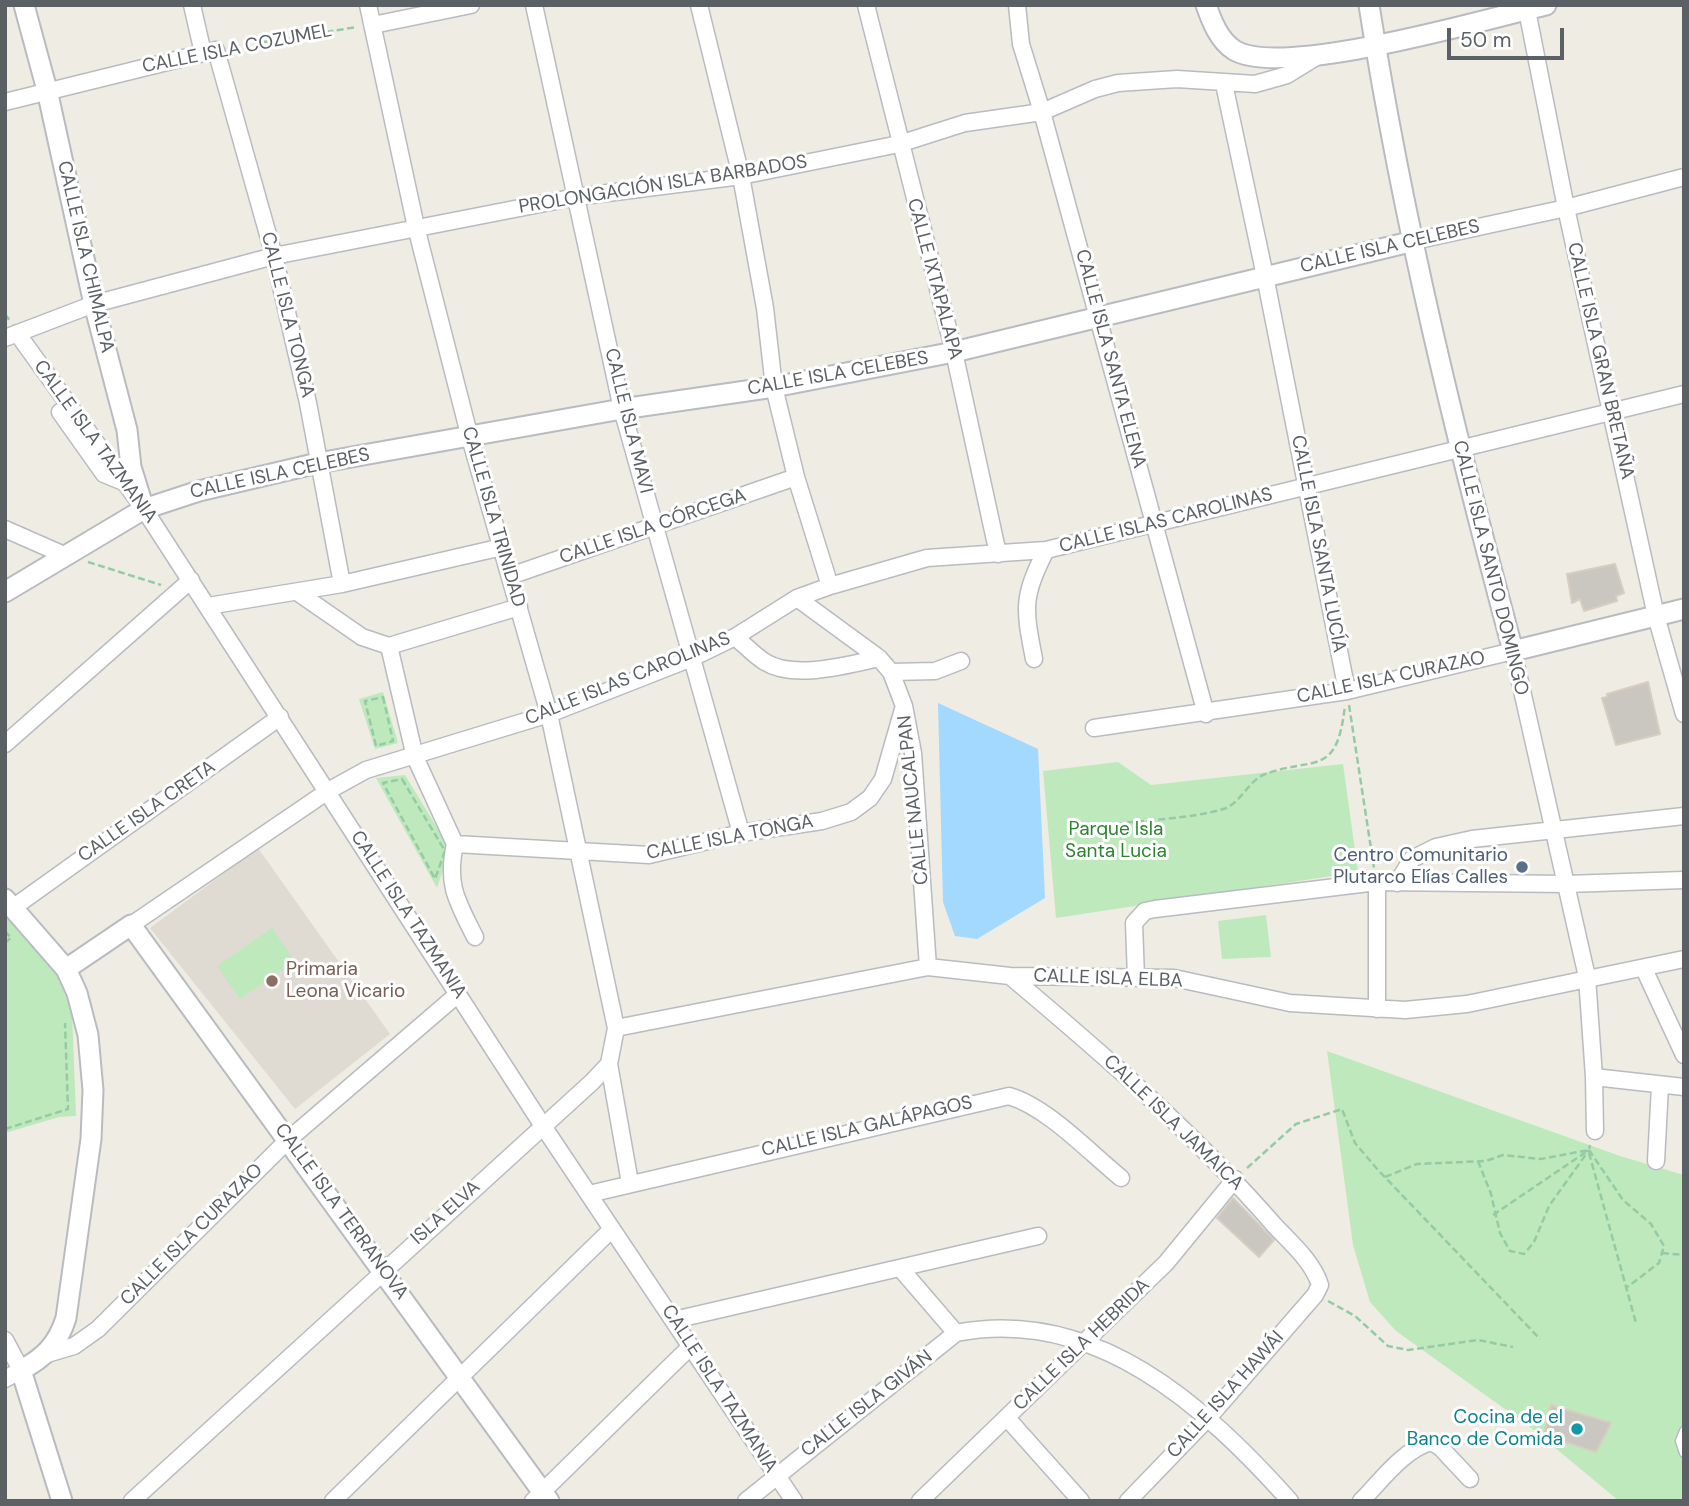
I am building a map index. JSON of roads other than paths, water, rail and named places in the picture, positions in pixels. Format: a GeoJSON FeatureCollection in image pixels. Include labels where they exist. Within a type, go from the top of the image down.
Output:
{"type":"FeatureCollection","features":[{"type":"Feature","properties":{"kind":"street","name":"CALLE ISLA CHIMALPA"},"geometry":{"type":"LineString","coordinates":[[24,5],[47,90],[94,304],[127,430],[131,467],[144,509]]}},
{"type":"Feature","properties":{"kind":"street","name":"CALLE ISLA TONGA"},"geometry":{"type":"LineString","coordinates":[[192,5],[274,256],[308,403],[342,584]]}},
{"type":"Feature","properties":{"kind":"street","name":"CALLE ISLA TRINIDAD"},"geometry":{"type":"LineString","coordinates":[[368,5],[415,227],[470,438],[549,714],[616,1028]]}},
{"type":"Feature","properties":{"kind":"street"},"geometry":{"type":"LineString","coordinates":[[373,25],[471,5]]}},
{"type":"Feature","properties":{"kind":"street","name":"CALLE ISLA MAVI"},"geometry":{"type":"LineString","coordinates":[[534,5],[622,409],[741,833]]}},
{"type":"Feature","properties":{"kind":"street"},"geometry":{"type":"LineString","coordinates":[[699,5],[741,176],[765,308],[774,387],[796,477],[830,586]]}},
{"type":"Feature","properties":{"kind":"street","name":"CALLE IXTAPALAPA"},"geometry":{"type":"LineString","coordinates":[[866,5],[899,144],[954,352],[998,554]]}},
{"type":"Feature","properties":{"kind":"street","name":"CALLE ISLA SANTA ELENA"},"geometry":{"type":"LineString","coordinates":[[1017,5],[1021,44],[1042,111],[1206,713]]}},
{"type":"Feature","properties":{"kind":"street"},"geometry":{"type":"LineString","coordinates":[[1206,5],[1217,32],[1235,50],[1263,58],[1320,54],[1376,45],[1533,7]]}},
{"type":"Feature","properties":{"kind":"street","name":"CALLE ISLA SANTO DOMINGO"},"geometry":{"type":"LineString","coordinates":[[1369,5],[1414,241],[1460,451],[1513,651],[1587,977],[1595,1131]]}},
{"type":"Feature","properties":{"kind":"street","name":"CALLE ISLA GRAN BRETAÑA"},"geometry":{"type":"LineString","coordinates":[[1533,7],[1566,208],[1656,616],[1684,714]]}},
{"type":"Feature","properties":{"kind":"street","name":"CALLE ISLA COZUMEL"},"geometry":{"type":"LineString","coordinates":[[5,102],[209,51]]}},
{"type":"Feature","properties":{"kind":"street","name":"PROLONGACIÓN ISLA BARBADOS"},"geometry":{"type":"LineString","coordinates":[[11,335],[94,304],[274,256],[576,197],[741,176],[899,144],[965,123],[1042,111],[1095,89],[1118,83],[1177,79],[1224,84],[1271,80],[1287,75],[1320,54]]}},
{"type":"Feature","properties":{"kind":"street","name":"CALLE ISLA SANTA LUCÍA"},"geometry":{"type":"LineString","coordinates":[[1224,84],[1347,691]]}},
{"type":"Feature","properties":{"kind":"street","name":"CALLE ISLA CELEBES"},"geometry":{"type":"LineString","coordinates":[[5,592],[144,509],[199,491],[318,463],[622,409],[774,387],[954,352],[1265,276],[1566,208],[1684,177]]}},
{"type":"Feature","properties":{"kind":"street","name":"CALLE ISLA TAZMANIA"},"geometry":{"type":"LineString","coordinates":[[11,335],[144,509],[543,1126],[794,1501]]}},
{"type":"Feature","properties":{"kind":"street"},"geometry":{"type":"LineString","coordinates":[[5,345],[15,347],[104,474],[125,483]]}},
{"type":"Feature","properties":{"kind":"street","name":"CALLE ISLAS CAROLINAS"},"geometry":{"type":"LineString","coordinates":[[66,969],[328,790],[366,770],[549,714],[692,658],[735,637],[797,598],[830,586],[928,558],[1046,550],[1460,451],[1684,394]]}},
{"type":"Feature","properties":{"kind":"street","name":"CALLE ISLA CÓRCEGA"},"geometry":{"type":"LineString","coordinates":[[510,576],[796,477]]}},
{"type":"Feature","properties":{"kind":"street"},"geometry":{"type":"LineString","coordinates":[[5,529],[64,555]]}},
{"type":"Feature","properties":{"kind":"street"},"geometry":{"type":"LineString","coordinates":[[208,607],[342,584],[502,547]]}},
{"type":"Feature","properties":{"kind":"street"},"geometry":{"type":"LineString","coordinates":[[1034,659],[1025,601],[1029,585],[1046,550]]}},
{"type":"Feature","properties":{"kind":"street"},"geometry":{"type":"LineString","coordinates":[[5,744],[191,580]]}},
{"type":"Feature","properties":{"kind":"street"},"geometry":{"type":"LineString","coordinates":[[298,592],[362,637],[389,646],[519,607]]}},
{"type":"Feature","properties":{"kind":"street","name":"CALLE NAUCALPAN"},"geometry":{"type":"LineString","coordinates":[[797,598],[880,658],[891,672],[904,706],[912,753],[928,967]]}},
{"type":"Feature","properties":{"kind":"street","name":"CALLE ISLA CURAZAO"},"geometry":{"type":"LineString","coordinates":[[1094,728],[1347,691],[1684,609]]}},
{"type":"Feature","properties":{"kind":"street"},"geometry":{"type":"LineString","coordinates":[[735,637],[767,663],[801,670],[832,668],[880,658]]}},
{"type":"Feature","properties":{"kind":"street"},"geometry":{"type":"LineString","coordinates":[[389,646],[415,757],[455,844],[450,865],[452,888],[475,937]]}},
{"type":"Feature","properties":{"kind":"street"},"geometry":{"type":"LineString","coordinates":[[891,672],[935,671],[961,661]]}},
{"type":"Feature","properties":{"kind":"street","name":"CALLE ISLA TONGA"},"geometry":{"type":"LineString","coordinates":[[455,844],[649,855],[741,833],[822,821],[851,812],[870,799],[883,779],[904,706]]}},
{"type":"Feature","properties":{"kind":"street","name":"CALLE ISLA CRETA"},"geometry":{"type":"LineString","coordinates":[[9,903],[280,718]]}},
{"type":"Feature","properties":{"kind":"street"},"geometry":{"type":"LineString","coordinates":[[1397,883],[1412,859],[1436,847],[1472,839],[1684,816]]}},
{"type":"Feature","properties":{"kind":"street"},"geometry":{"type":"LineString","coordinates":[[1136,978],[1134,923],[1145,911],[1377,883],[1567,884],[1684,880]]}},
{"type":"Feature","properties":{"kind":"street"},"geometry":{"type":"LineString","coordinates":[[1377,883],[1377,1009]]}},
{"type":"Feature","properties":{"kind":"street"},"geometry":{"type":"LineString","coordinates":[[9,903],[66,969],[77,993],[88,1035],[93,1118],[68,1306],[62,1331],[47,1354],[13,1375]]}},
{"type":"Feature","properties":{"kind":"street","name":"CALLE ISLA TERRANOVA"},"geometry":{"type":"LineString","coordinates":[[131,925],[384,1269],[541,1498]]}},
{"type":"Feature","properties":{"kind":"street","name":"CALLE ISLA ELBA"},"geometry":{"type":"LineString","coordinates":[[616,1028],[928,967],[1010,976],[1174,978],[1290,1003],[1377,1009],[1443,1007],[1684,959]]}},
{"type":"Feature","properties":{"kind":"street"},"geometry":{"type":"LineString","coordinates":[[1644,969],[1684,1055]]}},
{"type":"Feature","properties":{"kind":"street","name":"CALLE ISLA JAMAICA"},"geometry":{"type":"LineString","coordinates":[[1010,976],[1157,1104],[1234,1179],[1310,1265],[1318,1290]]}},
{"type":"Feature","properties":{"kind":"street","name":"CALLE ISLA CURAZAO"},"geometry":{"type":"LineString","coordinates":[[47,1354],[74,1346],[99,1329],[288,1140],[458,993]]}},
{"type":"Feature","properties":{"kind":"street"},"geometry":{"type":"LineString","coordinates":[[616,1028],[609,1064],[630,1183]]}},
{"type":"Feature","properties":{"kind":"street","name":"ISLA ELVA"},"geometry":{"type":"LineString","coordinates":[[132,1501],[609,1064]]}},
{"type":"Feature","properties":{"kind":"street"},"geometry":{"type":"LineString","coordinates":[[1594,1077],[1684,1087]]}},
{"type":"Feature","properties":{"kind":"street"},"geometry":{"type":"LineString","coordinates":[[1656,1161],[1660,1086]]}},
{"type":"Feature","properties":{"kind":"street","name":"CALLE ISLA GALÁPAGOS"},"geometry":{"type":"LineString","coordinates":[[589,1194],[1009,1096],[1023,1100],[1041,1112],[1121,1178]]}},
{"type":"Feature","properties":{"kind":"street","name":"CALLE ISLA HEBRIDA"},"geometry":{"type":"LineString","coordinates":[[920,1501],[1166,1263],[1234,1179]]}},
{"type":"Feature","properties":{"kind":"street"},"geometry":{"type":"LineString","coordinates":[[333,1501],[612,1229]]}},
{"type":"Feature","properties":{"kind":"street"},"geometry":{"type":"LineString","coordinates":[[674,1320],[1038,1236]]}},
{"type":"Feature","properties":{"kind":"street"},"geometry":{"type":"LineString","coordinates":[[900,1268],[956,1333],[988,1327],[1051,1334],[1084,1343],[1165,1383],[1209,1417],[1290,1501]]}},
{"type":"Feature","properties":{"kind":"street","name":"CALLE ISLA HAWÁI"},"geometry":{"type":"LineString","coordinates":[[1128,1501],[1209,1417],[1318,1290]]}},
{"type":"Feature","properties":{"kind":"street","name":"CALLE ISLA GIVÁN"},"geometry":{"type":"LineString","coordinates":[[746,1501],[956,1333]]}},
{"type":"Feature","properties":{"kind":"street"},"geometry":{"type":"LineString","coordinates":[[5,1340],[13,1375],[62,1501]]}},
{"type":"Feature","properties":{"kind":"street"},"geometry":{"type":"LineString","coordinates":[[541,1498],[691,1346]]}},
{"type":"Feature","properties":{"kind":"street"},"geometry":{"type":"LineString","coordinates":[[1007,1418],[1081,1501]]}},
{"type":"Feature","properties":{"kind":"street"},"geometry":{"type":"LineString","coordinates":[[1361,1501],[1398,1464],[1424,1444],[1431,1443],[1440,1447],[1470,1479]]}},
{"type":"Feature","properties":{"kind":"lane"},"geometry":{"type":"LineString","coordinates":[[1684,1431],[1680,1441],[1684,1453]]}},
{"type":"Feature","properties":{"kind":"water"},"geometry":{"type":"Polygon","coordinates":[[[938,703],[1038,749],[1045,898],[977,939],[955,936],[943,902],[938,703]]]}},
{"type":"Feature","properties":{"kind":"place","name":"Centro Comunitario Plutarco Elías Calles"},"geometry":{"type":"Point","coordinates":[1522,867]}},
{"type":"Feature","properties":{"kind":"place","name":"Primaria Leona Vicario"},"geometry":{"type":"Point","coordinates":[272,981]}},
{"type":"Feature","properties":{"kind":"place","name":"Cocina de el Banco de Comida"},"geometry":{"type":"Point","coordinates":[1577,1429]}},
{"type":"Feature","properties":{"kind":"park label","name":"Parque Isla Santa Lucia"},"geometry":{"type":"Point","coordinates":[1116,841]}}]}
